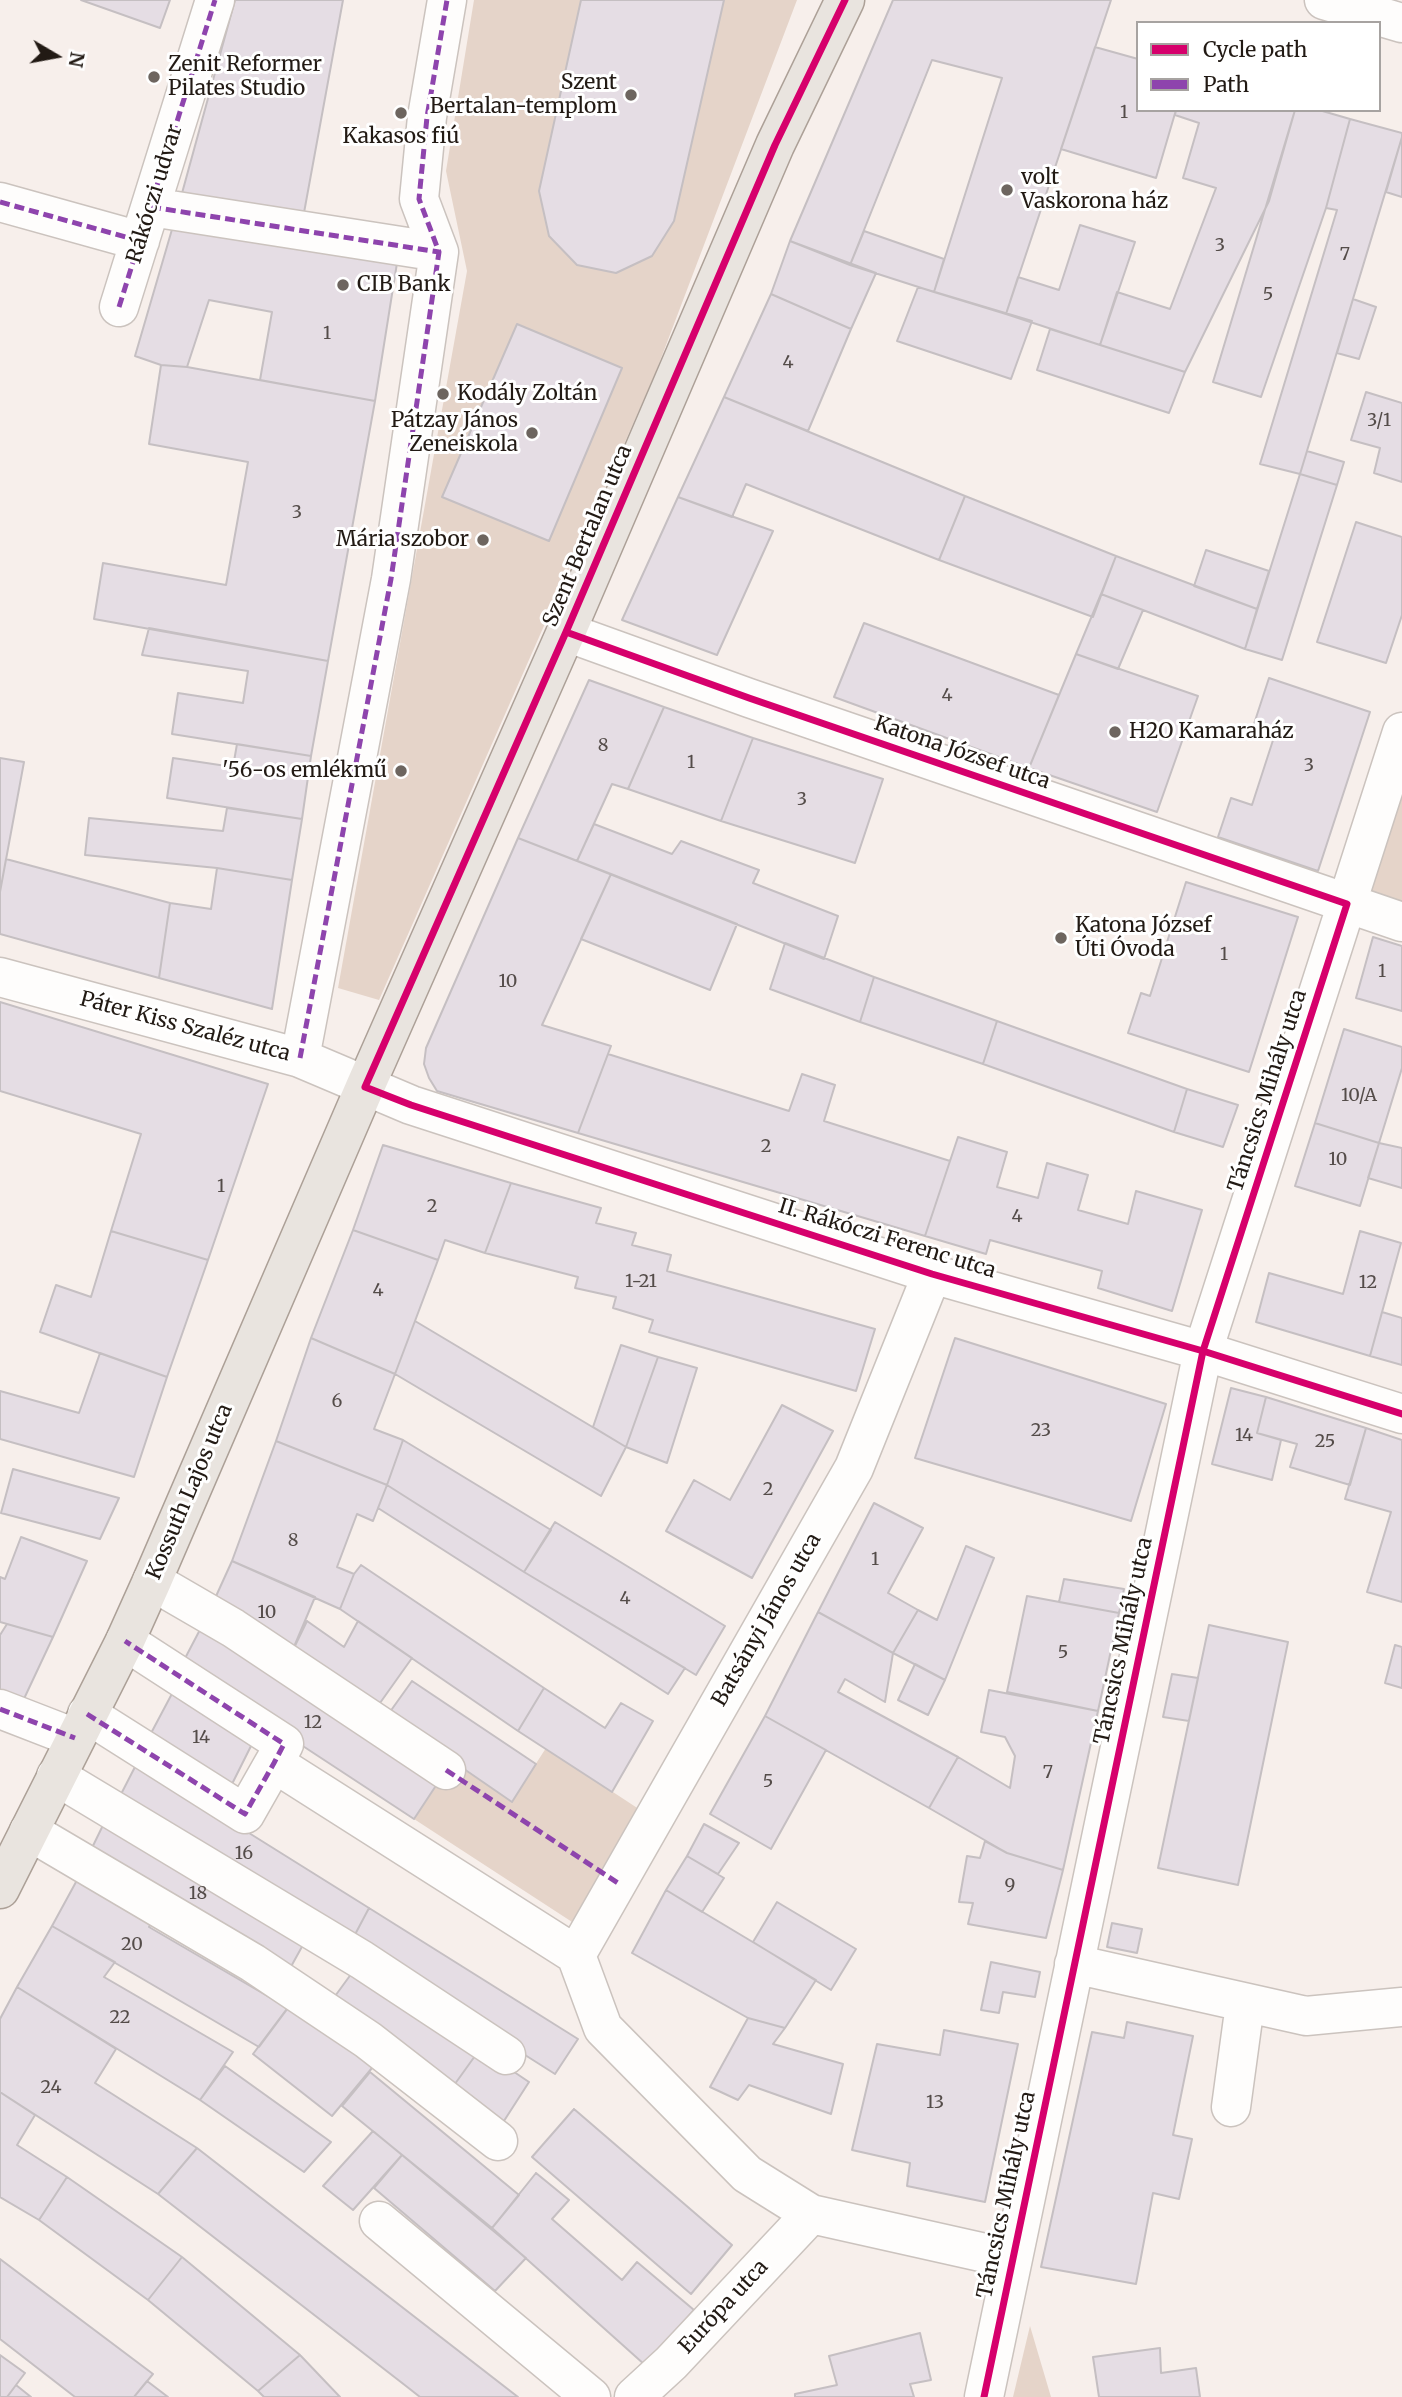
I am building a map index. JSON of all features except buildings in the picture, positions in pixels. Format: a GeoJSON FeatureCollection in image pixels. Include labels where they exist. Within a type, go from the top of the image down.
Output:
{"type":"FeatureCollection","features":[{"type":"Feature","properties":{"kind":"main road","name":"Szent Bertalan utca"},"geometry":{"type":"LineString","coordinates":[[365,1087],[566,632],[775,145],[845,0]]}},
{"type":"Feature","properties":{"kind":"main road","name":"Kossuth Lajos utca"},"geometry":{"type":"LineString","coordinates":[[0,1889],[125,1642],[365,1087]]}},
{"type":"Feature","properties":{"kind":"street","name":"Rákóczi udvar"},"geometry":{"type":"LineString","coordinates":[[119,307],[215,0]]}},
{"type":"Feature","properties":{"kind":"street"},"geometry":{"type":"LineString","coordinates":[[300,1058],[391,579],[439,253],[419,199],[427,117],[447,0]]}},
{"type":"Feature","properties":{"kind":"street"},"geometry":{"type":"LineString","coordinates":[[1324,0],[1402,23]]}},
{"type":"Feature","properties":{"kind":"street"},"geometry":{"type":"LineString","coordinates":[[0,202],[145,224],[439,253]]}},
{"type":"Feature","properties":{"kind":"street","name":"Katona József utca"},"geometry":{"type":"LineString","coordinates":[[566,632],[749,698],[1402,922]]}},
{"type":"Feature","properties":{"kind":"street","name":"Táncsics Mihály utca"},"geometry":{"type":"LineString","coordinates":[[984,2397],[1203,1351],[1400,743]]}},
{"type":"Feature","properties":{"kind":"street","name":"Páter Kiss Szaléz utca"},"geometry":{"type":"LineString","coordinates":[[0,977],[300,1058],[365,1087]]}},
{"type":"Feature","properties":{"kind":"street","name":"II. Rákóczi Ferenc utca"},"geometry":{"type":"LineString","coordinates":[[365,1087],[411,1105],[932,1274],[1203,1351],[1402,1414]]}},
{"type":"Feature","properties":{"kind":"street","name":"Batsányi János utca"},"geometry":{"type":"LineString","coordinates":[[576,1955],[854,1468],[932,1274]]}},
{"type":"Feature","properties":{"kind":"street"},"geometry":{"type":"LineString","coordinates":[[152,1581],[233,1628],[446,1770]]}},
{"type":"Feature","properties":{"kind":"street"},"geometry":{"type":"LineString","coordinates":[[0,1709],[81,1726],[245,1814],[284,1744],[125,1642]]}},
{"type":"Feature","properties":{"kind":"street"},"geometry":{"type":"LineString","coordinates":[[274,1763],[576,1955],[603,2028],[747,2174],[811,2214],[1012,2259]]}},
{"type":"Feature","properties":{"kind":"street"},"geometry":{"type":"LineString","coordinates":[[56,1776],[362,1960],[506,2055]]}},
{"type":"Feature","properties":{"kind":"street"},"geometry":{"type":"LineString","coordinates":[[29,1831],[253,1963],[368,2040],[498,2141]]}},
{"type":"Feature","properties":{"kind":"street"},"geometry":{"type":"LineString","coordinates":[[1074,1964],[1306,2016],[1402,2007]]}},
{"type":"Feature","properties":{"kind":"street"},"geometry":{"type":"LineString","coordinates":[[1231,2106],[1245,2004]]}},
{"type":"Feature","properties":{"kind":"street","name":"Európa utca"},"geometry":{"type":"LineString","coordinates":[[634,2397],[671,2363],[811,2214]]}},
{"type":"Feature","properties":{"kind":"street"},"geometry":{"type":"LineString","coordinates":[[379,2221],[591,2397]]}},
{"type":"Feature","properties":{"kind":"shaded area"},"geometry":{"type":"Polygon","coordinates":[[[474,0],[581,0],[577,265],[616,273],[652,256],[674,221],[724,0],[797,0],[655,374],[379,1000],[338,988],[467,271],[446,171],[474,0]]]}},
{"type":"Feature","properties":{"kind":"shaded area"},"geometry":{"type":"Polygon","coordinates":[[[1402,749],[1402,922],[1347,904],[1402,749]]]}},
{"type":"Feature","properties":{"kind":"shaded area"},"geometry":{"type":"Polygon","coordinates":[[[546,1748],[654,1819],[589,1933],[414,1819],[451,1761],[512,1801],[546,1748]]]}},
{"type":"Feature","properties":{"kind":"shaded area"},"geometry":{"type":"Polygon","coordinates":[[[1030,2326],[1051,2397],[1013,2397],[1030,2326]]]}},
{"type":"Feature","properties":{"kind":"marked path"},"geometry":{"type":"LineString","coordinates":[[119,307],[215,0]]}},
{"type":"Feature","properties":{"kind":"marked path"},"geometry":{"type":"LineString","coordinates":[[300,1058],[391,579],[439,252],[419,199],[427,117],[447,0]]}},
{"type":"Feature","properties":{"kind":"marked path"},"geometry":{"type":"LineString","coordinates":[[0,202],[140,241]]}},
{"type":"Feature","properties":{"kind":"marked path"},"geometry":{"type":"LineString","coordinates":[[151,207],[439,252]]}},
{"type":"Feature","properties":{"kind":"marked path"},"geometry":{"type":"LineString","coordinates":[[87,1714],[245,1814],[284,1744],[125,1641]]}},
{"type":"Feature","properties":{"kind":"marked path"},"geometry":{"type":"LineString","coordinates":[[0,1709],[75,1738]]}},
{"type":"Feature","properties":{"kind":"marked path"},"geometry":{"type":"LineString","coordinates":[[446,1770],[618,1883]]}},
{"type":"Feature","properties":{"kind":"cycle path"},"geometry":{"type":"LineString","coordinates":[[845,0],[775,145],[566,632],[365,1087],[411,1105],[932,1274],[1203,1351],[1402,1414]]}},
{"type":"Feature","properties":{"kind":"cycle path"},"geometry":{"type":"LineString","coordinates":[[566,632],[749,698],[1347,904],[1203,1351],[984,2397]]}},
{"type":"Feature","properties":{"kind":"place","name":"Zenit Reformer Pilates Studio"},"geometry":{"type":"Point","coordinates":[154,77]}},
{"type":"Feature","properties":{"kind":"place","name":"Szent Bertalan-templom"},"geometry":{"type":"Point","coordinates":[631,95]}},
{"type":"Feature","properties":{"kind":"place","name":"Kakasos fiú"},"geometry":{"type":"Point","coordinates":[401,113]}},
{"type":"Feature","properties":{"kind":"place","name":"volt Vaskorona ház"},"geometry":{"type":"Point","coordinates":[1007,190]}},
{"type":"Feature","properties":{"kind":"place","name":"CIB Bank"},"geometry":{"type":"Point","coordinates":[343,285]}},
{"type":"Feature","properties":{"kind":"place","name":"Kodály Zoltán"},"geometry":{"type":"Point","coordinates":[443,394]}},
{"type":"Feature","properties":{"kind":"place","name":"Pátzay János Zeneiskola"},"geometry":{"type":"Point","coordinates":[532,433]}},
{"type":"Feature","properties":{"kind":"place","name":"Mária szobor"},"geometry":{"type":"Point","coordinates":[483,540]}},
{"type":"Feature","properties":{"kind":"place","name":"H2O Kamaraház"},"geometry":{"type":"Point","coordinates":[1115,732]}},
{"type":"Feature","properties":{"kind":"place","name":"'56-os emlékmű"},"geometry":{"type":"Point","coordinates":[401,771]}},
{"type":"Feature","properties":{"kind":"place","name":"Katona József Úti Óvoda"},"geometry":{"type":"Point","coordinates":[1061,938]}}]}
